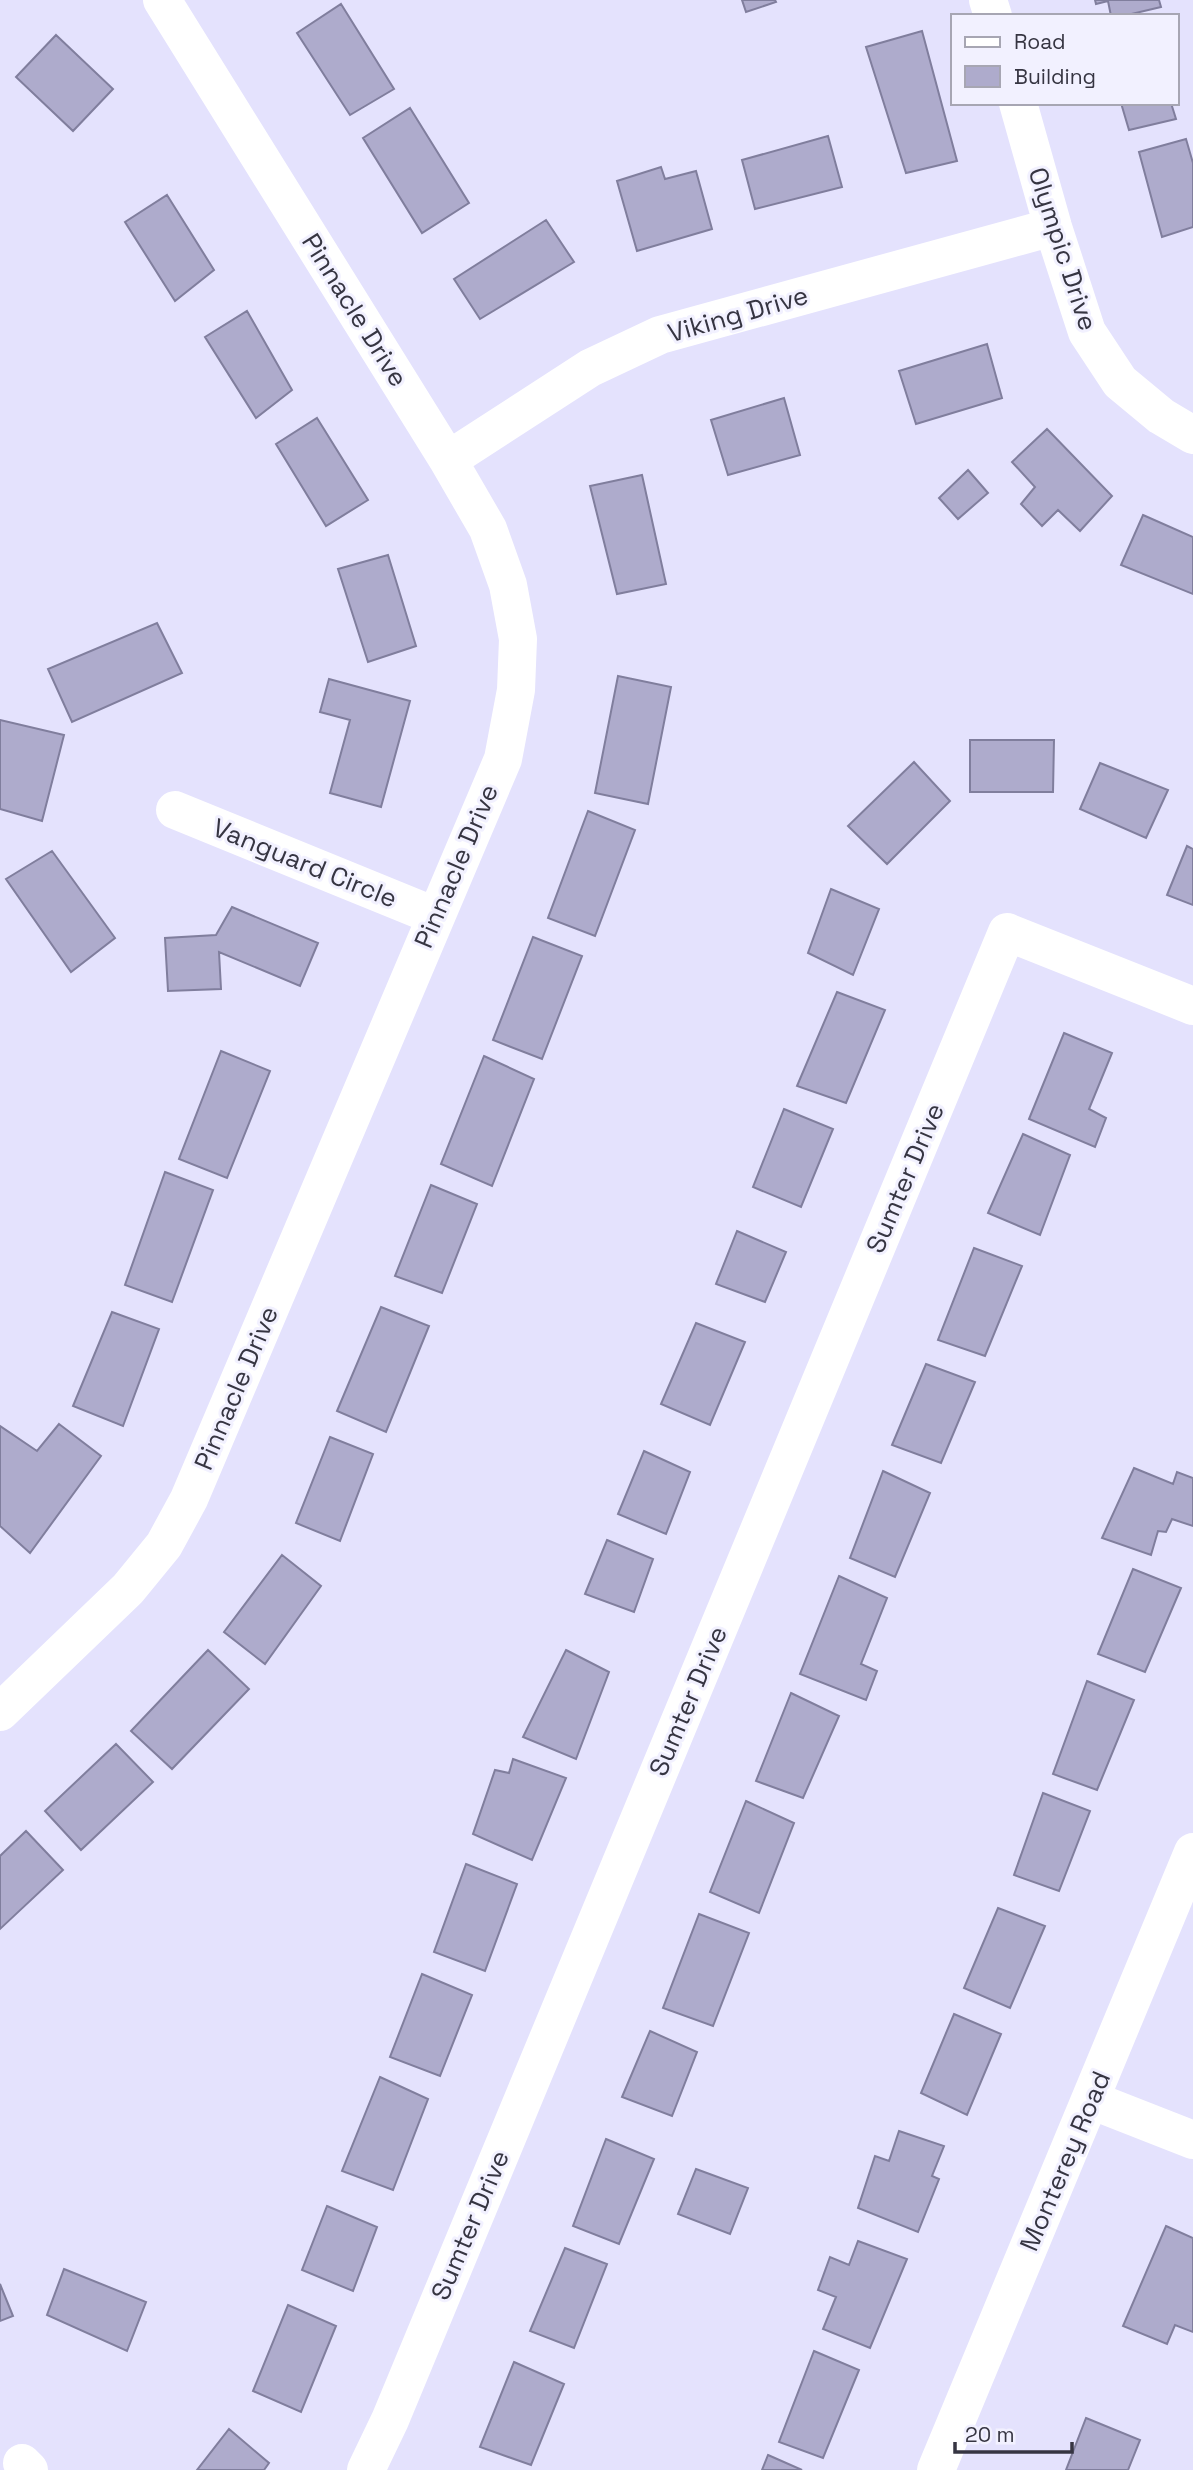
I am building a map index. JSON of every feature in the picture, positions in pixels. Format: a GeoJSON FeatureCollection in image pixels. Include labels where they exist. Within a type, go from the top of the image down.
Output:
{"type":"FeatureCollection","features":[{"type":"Feature","properties":{"kind":"street","name":"Pinnacle Drive"},"geometry":{"type":"LineString","coordinates":[[0,1712],[128,1589],[164,1545],[189,1499],[503,759],[516,690],[518,639],[508,585],[488,529],[448,460],[162,0]]}},
{"type":"Feature","properties":{"kind":"street","name":"Olympic Drive"},"geometry":{"type":"LineString","coordinates":[[1019,105],[1053,227],[1087,332],[1120,382],[1161,416],[1193,435]]}},
{"type":"Feature","properties":{"kind":"street","name":"Viking Drive"},"geometry":{"type":"LineString","coordinates":[[448,460],[590,368],[660,335],[1053,227]]}},
{"type":"Feature","properties":{"kind":"street","name":"Vanguard Circle"},"geometry":{"type":"LineString","coordinates":[[175,810],[435,916]]}},
{"type":"Feature","properties":{"kind":"street","name":"Sumter Drive"},"geometry":{"type":"LineString","coordinates":[[366,2470],[395,2407],[1007,932],[1193,1006]]}},
{"type":"Feature","properties":{"kind":"street","name":"Monterey Road"},"geometry":{"type":"LineString","coordinates":[[936,2470],[1193,1852]]}},
{"type":"Feature","properties":{"kind":"street"},"geometry":{"type":"LineString","coordinates":[[1091,2100],[1193,2140]]}},
{"type":"Feature","properties":{"kind":"building"},"geometry":{"type":"Polygon","coordinates":[[[742,0],[775,0],[776,2],[746,12],[742,0]]]}},
{"type":"Feature","properties":{"kind":"building"},"geometry":{"type":"Polygon","coordinates":[[[1095,0],[1159,0],[1161,7],[1131,14],[1111,14],[1108,1],[1096,4],[1095,0]]]}},
{"type":"Feature","properties":{"kind":"building"},"geometry":{"type":"Polygon","coordinates":[[[341,4],[394,89],[350,115],[297,33],[341,4]]]}},
{"type":"Feature","properties":{"kind":"building"},"geometry":{"type":"Polygon","coordinates":[[[922,31],[957,161],[906,173],[866,47],[922,31]]]}},
{"type":"Feature","properties":{"kind":"building"},"geometry":{"type":"Polygon","coordinates":[[[56,35],[113,89],[73,131],[16,77],[56,35]]]}},
{"type":"Feature","properties":{"kind":"building"},"geometry":{"type":"Polygon","coordinates":[[[1122,105],[1172,105],[1176,119],[1129,130],[1122,105]]]}},
{"type":"Feature","properties":{"kind":"building"},"geometry":{"type":"Polygon","coordinates":[[[410,108],[469,203],[422,233],[363,138],[410,108]]]}},
{"type":"Feature","properties":{"kind":"building"},"geometry":{"type":"Polygon","coordinates":[[[828,136],[842,187],[755,209],[742,160],[828,136]]]}},
{"type":"Feature","properties":{"kind":"building"},"geometry":{"type":"Polygon","coordinates":[[[1186,139],[1193,163],[1193,227],[1162,237],[1139,152],[1186,139]]]}},
{"type":"Feature","properties":{"kind":"building"},"geometry":{"type":"Polygon","coordinates":[[[661,167],[665,179],[696,171],[712,229],[637,251],[617,181],[661,167]]]}},
{"type":"Feature","properties":{"kind":"building"},"geometry":{"type":"Polygon","coordinates":[[[167,195],[214,270],[175,301],[125,222],[167,195]]]}},
{"type":"Feature","properties":{"kind":"building"},"geometry":{"type":"Polygon","coordinates":[[[546,220],[574,262],[480,319],[454,279],[546,220]]]}},
{"type":"Feature","properties":{"kind":"building"},"geometry":{"type":"Polygon","coordinates":[[[247,311],[292,390],[256,418],[205,337],[247,311]]]}},
{"type":"Feature","properties":{"kind":"building"},"geometry":{"type":"Polygon","coordinates":[[[987,344],[1002,398],[916,424],[899,371],[987,344]]]}},
{"type":"Feature","properties":{"kind":"building"},"geometry":{"type":"Polygon","coordinates":[[[784,398],[800,455],[728,475],[711,420],[784,398]]]}},
{"type":"Feature","properties":{"kind":"building"},"geometry":{"type":"Polygon","coordinates":[[[317,418],[368,500],[326,526],[276,444],[317,418]]]}},
{"type":"Feature","properties":{"kind":"building"},"geometry":{"type":"Polygon","coordinates":[[[1047,429],[1112,496],[1080,531],[1058,510],[1042,526],[1021,504],[1035,487],[1012,462],[1047,429]]]}},
{"type":"Feature","properties":{"kind":"building"},"geometry":{"type":"Polygon","coordinates":[[[968,470],[988,493],[958,519],[939,498],[968,470]]]}},
{"type":"Feature","properties":{"kind":"building"},"geometry":{"type":"Polygon","coordinates":[[[642,475],[666,584],[617,594],[590,486],[642,475]]]}},
{"type":"Feature","properties":{"kind":"building"},"geometry":{"type":"Polygon","coordinates":[[[1143,515],[1193,537],[1193,594],[1121,565],[1143,515]]]}},
{"type":"Feature","properties":{"kind":"building"},"geometry":{"type":"Polygon","coordinates":[[[388,555],[416,646],[368,662],[338,569],[388,555]]]}},
{"type":"Feature","properties":{"kind":"building"},"geometry":{"type":"Polygon","coordinates":[[[157,623],[182,673],[72,722],[48,669],[157,623]]]}},
{"type":"Feature","properties":{"kind":"building"},"geometry":{"type":"Polygon","coordinates":[[[618,676],[671,687],[648,804],[595,793],[618,676]]]}},
{"type":"Feature","properties":{"kind":"building"},"geometry":{"type":"Polygon","coordinates":[[[329,679],[410,701],[381,807],[330,793],[350,720],[320,712],[329,679]]]}},
{"type":"Feature","properties":{"kind":"building"},"geometry":{"type":"Polygon","coordinates":[[[0,720],[64,735],[42,821],[0,809],[0,720]]]}},
{"type":"Feature","properties":{"kind":"building"},"geometry":{"type":"Polygon","coordinates":[[[970,740],[1054,740],[1053,792],[970,792],[970,740]]]}},
{"type":"Feature","properties":{"kind":"building"},"geometry":{"type":"Polygon","coordinates":[[[914,762],[950,801],[887,864],[848,826],[914,762]]]}},
{"type":"Feature","properties":{"kind":"building"},"geometry":{"type":"Polygon","coordinates":[[[1100,763],[1168,790],[1146,838],[1080,809],[1100,763]]]}},
{"type":"Feature","properties":{"kind":"building"},"geometry":{"type":"Polygon","coordinates":[[[588,811],[635,830],[595,936],[548,918],[588,811]]]}},
{"type":"Feature","properties":{"kind":"building"},"geometry":{"type":"Polygon","coordinates":[[[1187,846],[1193,849],[1193,905],[1167,895],[1187,846]]]}},
{"type":"Feature","properties":{"kind":"building"},"geometry":{"type":"Polygon","coordinates":[[[52,851],[115,938],[71,972],[6,879],[52,851]]]}},
{"type":"Feature","properties":{"kind":"building"},"geometry":{"type":"Polygon","coordinates":[[[831,889],[879,909],[853,975],[808,953],[831,889]]]}},
{"type":"Feature","properties":{"kind":"building"},"geometry":{"type":"Polygon","coordinates":[[[232,907],[318,943],[300,986],[219,952],[221,989],[168,991],[165,938],[216,935],[232,907]]]}},
{"type":"Feature","properties":{"kind":"building"},"geometry":{"type":"Polygon","coordinates":[[[533,937],[582,956],[542,1059],[493,1040],[533,937]]]}},
{"type":"Feature","properties":{"kind":"building"},"geometry":{"type":"Polygon","coordinates":[[[837,992],[885,1010],[846,1103],[797,1086],[837,992]]]}},
{"type":"Feature","properties":{"kind":"building"},"geometry":{"type":"Polygon","coordinates":[[[1064,1033],[1112,1053],[1089,1109],[1106,1118],[1095,1147],[1029,1119],[1064,1033]]]}},
{"type":"Feature","properties":{"kind":"building"},"geometry":{"type":"Polygon","coordinates":[[[221,1051],[270,1071],[227,1178],[179,1159],[221,1051]]]}},
{"type":"Feature","properties":{"kind":"building"},"geometry":{"type":"Polygon","coordinates":[[[484,1056],[534,1079],[492,1186],[441,1164],[484,1056]]]}},
{"type":"Feature","properties":{"kind":"building"},"geometry":{"type":"Polygon","coordinates":[[[784,1109],[833,1129],[801,1207],[753,1187],[784,1109]]]}},
{"type":"Feature","properties":{"kind":"building"},"geometry":{"type":"Polygon","coordinates":[[[1023,1134],[1070,1155],[1040,1235],[988,1213],[1023,1134]]]}},
{"type":"Feature","properties":{"kind":"building"},"geometry":{"type":"Polygon","coordinates":[[[165,1172],[213,1190],[172,1302],[125,1285],[165,1172]]]}},
{"type":"Feature","properties":{"kind":"building"},"geometry":{"type":"Polygon","coordinates":[[[431,1185],[477,1204],[442,1293],[395,1276],[431,1185]]]}},
{"type":"Feature","properties":{"kind":"building"},"geometry":{"type":"Polygon","coordinates":[[[737,1231],[786,1252],[765,1302],[716,1284],[737,1231]]]}},
{"type":"Feature","properties":{"kind":"building"},"geometry":{"type":"Polygon","coordinates":[[[974,1248],[1022,1266],[985,1356],[938,1340],[974,1248]]]}},
{"type":"Feature","properties":{"kind":"building"},"geometry":{"type":"Polygon","coordinates":[[[381,1307],[429,1326],[386,1432],[337,1411],[381,1307]]]}},
{"type":"Feature","properties":{"kind":"building"},"geometry":{"type":"Polygon","coordinates":[[[112,1312],[159,1329],[123,1426],[73,1406],[112,1312]]]}},
{"type":"Feature","properties":{"kind":"building"},"geometry":{"type":"Polygon","coordinates":[[[696,1323],[745,1342],[710,1425],[661,1404],[696,1323]]]}},
{"type":"Feature","properties":{"kind":"building"},"geometry":{"type":"Polygon","coordinates":[[[926,1364],[975,1382],[941,1463],[892,1445],[926,1364]]]}},
{"type":"Feature","properties":{"kind":"building"},"geometry":{"type":"Polygon","coordinates":[[[59,1424],[101,1456],[30,1553],[0,1526],[0,1426],[37,1451],[59,1424]]]}},
{"type":"Feature","properties":{"kind":"building"},"geometry":{"type":"Polygon","coordinates":[[[330,1437],[373,1454],[340,1541],[296,1523],[330,1437]]]}},
{"type":"Feature","properties":{"kind":"building"},"geometry":{"type":"Polygon","coordinates":[[[644,1451],[690,1472],[666,1534],[618,1514],[644,1451]]]}},
{"type":"Feature","properties":{"kind":"building"},"geometry":{"type":"Polygon","coordinates":[[[1134,1468],[1173,1484],[1177,1472],[1193,1478],[1193,1526],[1172,1519],[1166,1532],[1158,1531],[1151,1555],[1102,1538],[1134,1468]]]}},
{"type":"Feature","properties":{"kind":"building"},"geometry":{"type":"Polygon","coordinates":[[[883,1471],[930,1493],[895,1577],[850,1558],[883,1471]]]}},
{"type":"Feature","properties":{"kind":"building"},"geometry":{"type":"Polygon","coordinates":[[[607,1540],[653,1559],[634,1612],[585,1594],[607,1540]]]}},
{"type":"Feature","properties":{"kind":"building"},"geometry":{"type":"Polygon","coordinates":[[[282,1555],[321,1586],[265,1664],[224,1632],[282,1555]]]}},
{"type":"Feature","properties":{"kind":"building"},"geometry":{"type":"Polygon","coordinates":[[[1133,1569],[1181,1588],[1145,1672],[1098,1654],[1133,1569]]]}},
{"type":"Feature","properties":{"kind":"building"},"geometry":{"type":"Polygon","coordinates":[[[839,1576],[887,1598],[861,1664],[877,1671],[866,1700],[800,1674],[839,1576]]]}},
{"type":"Feature","properties":{"kind":"building"},"geometry":{"type":"Polygon","coordinates":[[[208,1650],[249,1689],[172,1769],[131,1731],[208,1650]]]}},
{"type":"Feature","properties":{"kind":"building"},"geometry":{"type":"Polygon","coordinates":[[[566,1650],[609,1672],[576,1759],[523,1737],[566,1650]]]}},
{"type":"Feature","properties":{"kind":"building"},"geometry":{"type":"Polygon","coordinates":[[[1087,1681],[1134,1700],[1097,1790],[1053,1774],[1087,1681]]]}},
{"type":"Feature","properties":{"kind":"building"},"geometry":{"type":"Polygon","coordinates":[[[791,1693],[839,1716],[803,1798],[756,1781],[791,1693]]]}},
{"type":"Feature","properties":{"kind":"building"},"geometry":{"type":"Polygon","coordinates":[[[116,1744],[153,1782],[81,1850],[45,1811],[116,1744]]]}},
{"type":"Feature","properties":{"kind":"building"},"geometry":{"type":"Polygon","coordinates":[[[513,1759],[566,1778],[532,1860],[473,1834],[495,1770],[509,1773],[513,1759]]]}},
{"type":"Feature","properties":{"kind":"building"},"geometry":{"type":"Polygon","coordinates":[[[1043,1793],[1090,1811],[1059,1891],[1014,1875],[1043,1793]]]}},
{"type":"Feature","properties":{"kind":"building"},"geometry":{"type":"Polygon","coordinates":[[[746,1801],[794,1823],[759,1913],[710,1892],[746,1801]]]}},
{"type":"Feature","properties":{"kind":"building"},"geometry":{"type":"Polygon","coordinates":[[[26,1831],[63,1870],[0,1929],[0,1856],[26,1831]]]}},
{"type":"Feature","properties":{"kind":"building"},"geometry":{"type":"Polygon","coordinates":[[[466,1864],[517,1884],[485,1971],[434,1952],[466,1864]]]}},
{"type":"Feature","properties":{"kind":"building"},"geometry":{"type":"Polygon","coordinates":[[[998,1908],[1045,1926],[1010,2008],[964,1988],[998,1908]]]}},
{"type":"Feature","properties":{"kind":"building"},"geometry":{"type":"Polygon","coordinates":[[[699,1914],[749,1933],[713,2026],[663,2008],[699,1914]]]}},
{"type":"Feature","properties":{"kind":"building"},"geometry":{"type":"Polygon","coordinates":[[[422,1974],[472,1995],[440,2076],[390,2057],[422,1974]]]}},
{"type":"Feature","properties":{"kind":"building"},"geometry":{"type":"Polygon","coordinates":[[[954,2014],[1001,2034],[967,2115],[921,2093],[954,2014]]]}},
{"type":"Feature","properties":{"kind":"building"},"geometry":{"type":"Polygon","coordinates":[[[650,2031],[697,2052],[672,2116],[622,2097],[650,2031]]]}},
{"type":"Feature","properties":{"kind":"building"},"geometry":{"type":"Polygon","coordinates":[[[380,2077],[428,2099],[393,2190],[342,2171],[380,2077]]]}},
{"type":"Feature","properties":{"kind":"building"},"geometry":{"type":"Polygon","coordinates":[[[899,2131],[944,2146],[932,2176],[939,2179],[918,2232],[858,2208],[875,2156],[889,2161],[899,2131]]]}},
{"type":"Feature","properties":{"kind":"building"},"geometry":{"type":"Polygon","coordinates":[[[606,2139],[654,2159],[619,2244],[573,2226],[606,2139]]]}},
{"type":"Feature","properties":{"kind":"building"},"geometry":{"type":"Polygon","coordinates":[[[696,2169],[748,2188],[730,2234],[678,2214],[696,2169]]]}},
{"type":"Feature","properties":{"kind":"building"},"geometry":{"type":"Polygon","coordinates":[[[327,2206],[377,2227],[353,2291],[302,2270],[327,2206]]]}},
{"type":"Feature","properties":{"kind":"building"},"geometry":{"type":"Polygon","coordinates":[[[1166,2226],[1193,2238],[1193,2332],[1175,2325],[1167,2344],[1123,2326],[1166,2226]]]}},
{"type":"Feature","properties":{"kind":"building"},"geometry":{"type":"Polygon","coordinates":[[[858,2241],[907,2259],[870,2348],[823,2329],[836,2297],[818,2290],[830,2257],[849,2265],[858,2241]]]}},
{"type":"Feature","properties":{"kind":"building"},"geometry":{"type":"Polygon","coordinates":[[[565,2248],[607,2264],[574,2348],[530,2331],[565,2248]]]}},
{"type":"Feature","properties":{"kind":"building"},"geometry":{"type":"Polygon","coordinates":[[[64,2269],[146,2302],[127,2351],[47,2315],[64,2269]]]}},
{"type":"Feature","properties":{"kind":"building"},"geometry":{"type":"Polygon","coordinates":[[[0,2284],[13,2316],[0,2321],[0,2284]]]}},
{"type":"Feature","properties":{"kind":"building"},"geometry":{"type":"Polygon","coordinates":[[[288,2305],[336,2326],[301,2412],[253,2391],[288,2305]]]}},
{"type":"Feature","properties":{"kind":"building"},"geometry":{"type":"Polygon","coordinates":[[[814,2351],[859,2370],[823,2458],[779,2442],[814,2351]]]}},
{"type":"Feature","properties":{"kind":"building"},"geometry":{"type":"Polygon","coordinates":[[[514,2362],[564,2384],[531,2465],[480,2447],[514,2362]]]}},
{"type":"Feature","properties":{"kind":"building"},"geometry":{"type":"Polygon","coordinates":[[[1086,2418],[1140,2440],[1128,2470],[1066,2470],[1086,2418]]]}},
{"type":"Feature","properties":{"kind":"building"},"geometry":{"type":"Polygon","coordinates":[[[229,2429],[269,2463],[264,2470],[197,2470],[229,2429]]]}},
{"type":"Feature","properties":{"kind":"building"},"geometry":{"type":"Polygon","coordinates":[[[768,2455],[802,2470],[762,2470],[768,2455]]]}}]}
